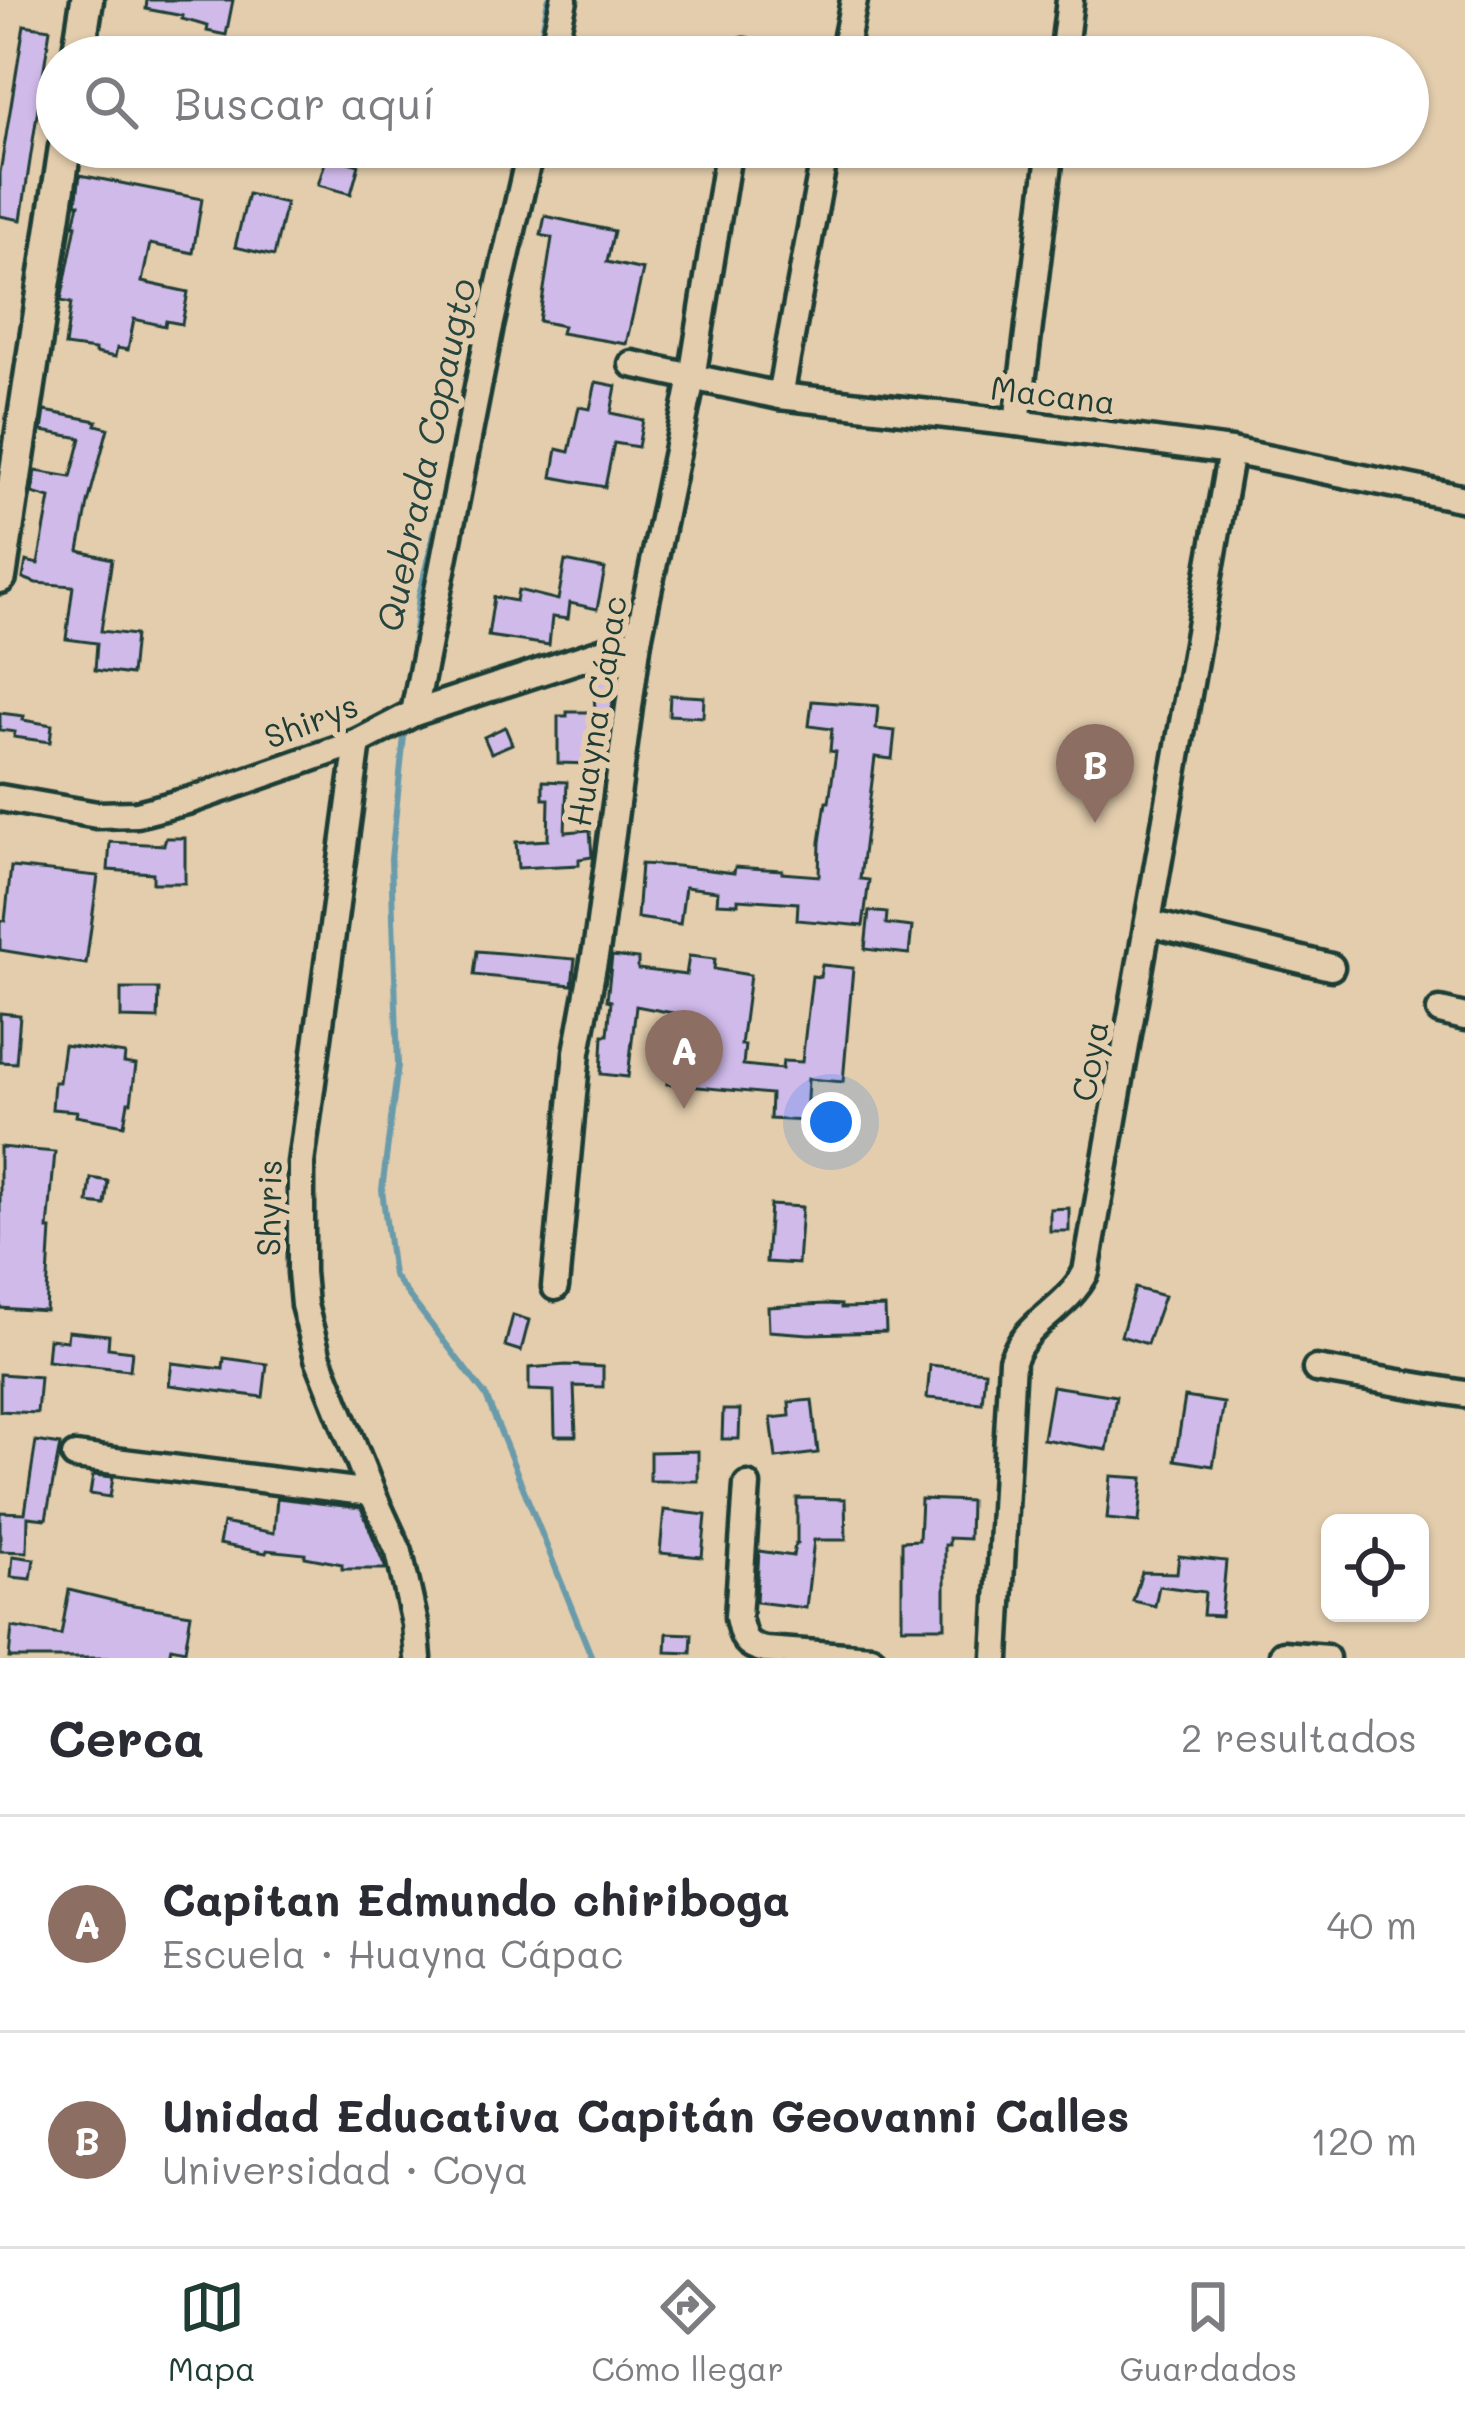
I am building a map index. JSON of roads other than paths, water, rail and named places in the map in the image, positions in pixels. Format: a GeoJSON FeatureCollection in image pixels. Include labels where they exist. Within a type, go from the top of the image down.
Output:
{"type":"FeatureCollection","features":[{"type":"Feature","properties":{"kind":"street"},"geometry":{"type":"LineString","coordinates":[[81,36],[87,0]]}},
{"type":"Feature","properties":{"kind":"street"},"geometry":{"type":"LineString","coordinates":[[556,36],[564,0]]}},
{"type":"Feature","properties":{"kind":"street"},"geometry":{"type":"LineString","coordinates":[[847,36],[854,0]]}},
{"type":"Feature","properties":{"kind":"street"},"geometry":{"type":"LineString","coordinates":[[1066,36],[1070,0]]}},
{"type":"Feature","properties":{"kind":"street"},"geometry":{"type":"LineString","coordinates":[[0,577],[61,168]]}},
{"type":"Feature","properties":{"kind":"street"},"geometry":{"type":"LineString","coordinates":[[414,712],[526,168]]}},
{"type":"Feature","properties":{"kind":"street","name":"Huayna Cápac"},"geometry":{"type":"LineString","coordinates":[[555,1287],[577,1052],[597,945],[638,640],[692,378],[726,168]]}},
{"type":"Feature","properties":{"kind":"street"},"geometry":{"type":"LineString","coordinates":[[780,396],[822,168]]}},
{"type":"Feature","properties":{"kind":"street"},"geometry":{"type":"LineString","coordinates":[[1017,422],[1049,168]]}},
{"type":"Feature","properties":{"kind":"street","name":"Macana"},"geometry":{"type":"LineString","coordinates":[[632,364],[780,396],[1231,451],[1465,500]]}},
{"type":"Feature","properties":{"kind":"street","name":"Coya"},"geometry":{"type":"LineString","coordinates":[[996,1658],[1012,1360],[1021,1338],[1067,1300],[1086,1272],[1231,451]]}},
{"type":"Feature","properties":{"kind":"street","name":"Shirys"},"geometry":{"type":"LineString","coordinates":[[0,798],[97,814],[137,814],[358,742],[414,712],[638,640]]}},
{"type":"Feature","properties":{"kind":"street","name":"Shyris"},"geometry":{"type":"LineString","coordinates":[[358,742],[301,1163],[301,1272],[318,1358],[399,1552],[418,1658]]}},
{"type":"Feature","properties":{"kind":"street"},"geometry":{"type":"LineString","coordinates":[[1148,922],[1331,967]]}},
{"type":"Feature","properties":{"kind":"street"},"geometry":{"type":"LineString","coordinates":[[1316,1369],[1465,1394]]}},
{"type":"Feature","properties":{"kind":"street"},"geometry":{"type":"LineString","coordinates":[[75,1456],[372,1493]]}},
{"type":"Feature","properties":{"kind":"street"},"geometry":{"type":"LineString","coordinates":[[747,1485],[739,1617],[743,1638],[765,1650],[871,1658]]}},
{"type":"Feature","properties":{"kind":"street"},"geometry":{"type":"LineString","coordinates":[[1283,1654],[1327,1658]]}},
{"type":"Feature","properties":{"kind":"waterway","name":"Quebrada Copaugto"},"geometry":{"type":"LineString","coordinates":[[541,36],[548,0]]}},
{"type":"Feature","properties":{"kind":"waterway","name":"Quebrada Copaugto"},"geometry":{"type":"LineString","coordinates":[[411,666],[419,595],[453,455]]}},
{"type":"Feature","properties":{"kind":"waterway","name":"Quebrada Copaugto"},"geometry":{"type":"LineString","coordinates":[[405,727],[391,859],[398,1065],[382,1190],[393,1275],[486,1396],[592,1658]]}},
{"type":"Feature","properties":{"kind":"place","name":"Unidad Educativa Capitán Geovanni Calles"},"geometry":{"type":"Point","coordinates":[1095,823]}},
{"type":"Feature","properties":{"kind":"place","name":"Capitan Edmundo chiriboga"},"geometry":{"type":"Point","coordinates":[684,1109]}}]}
